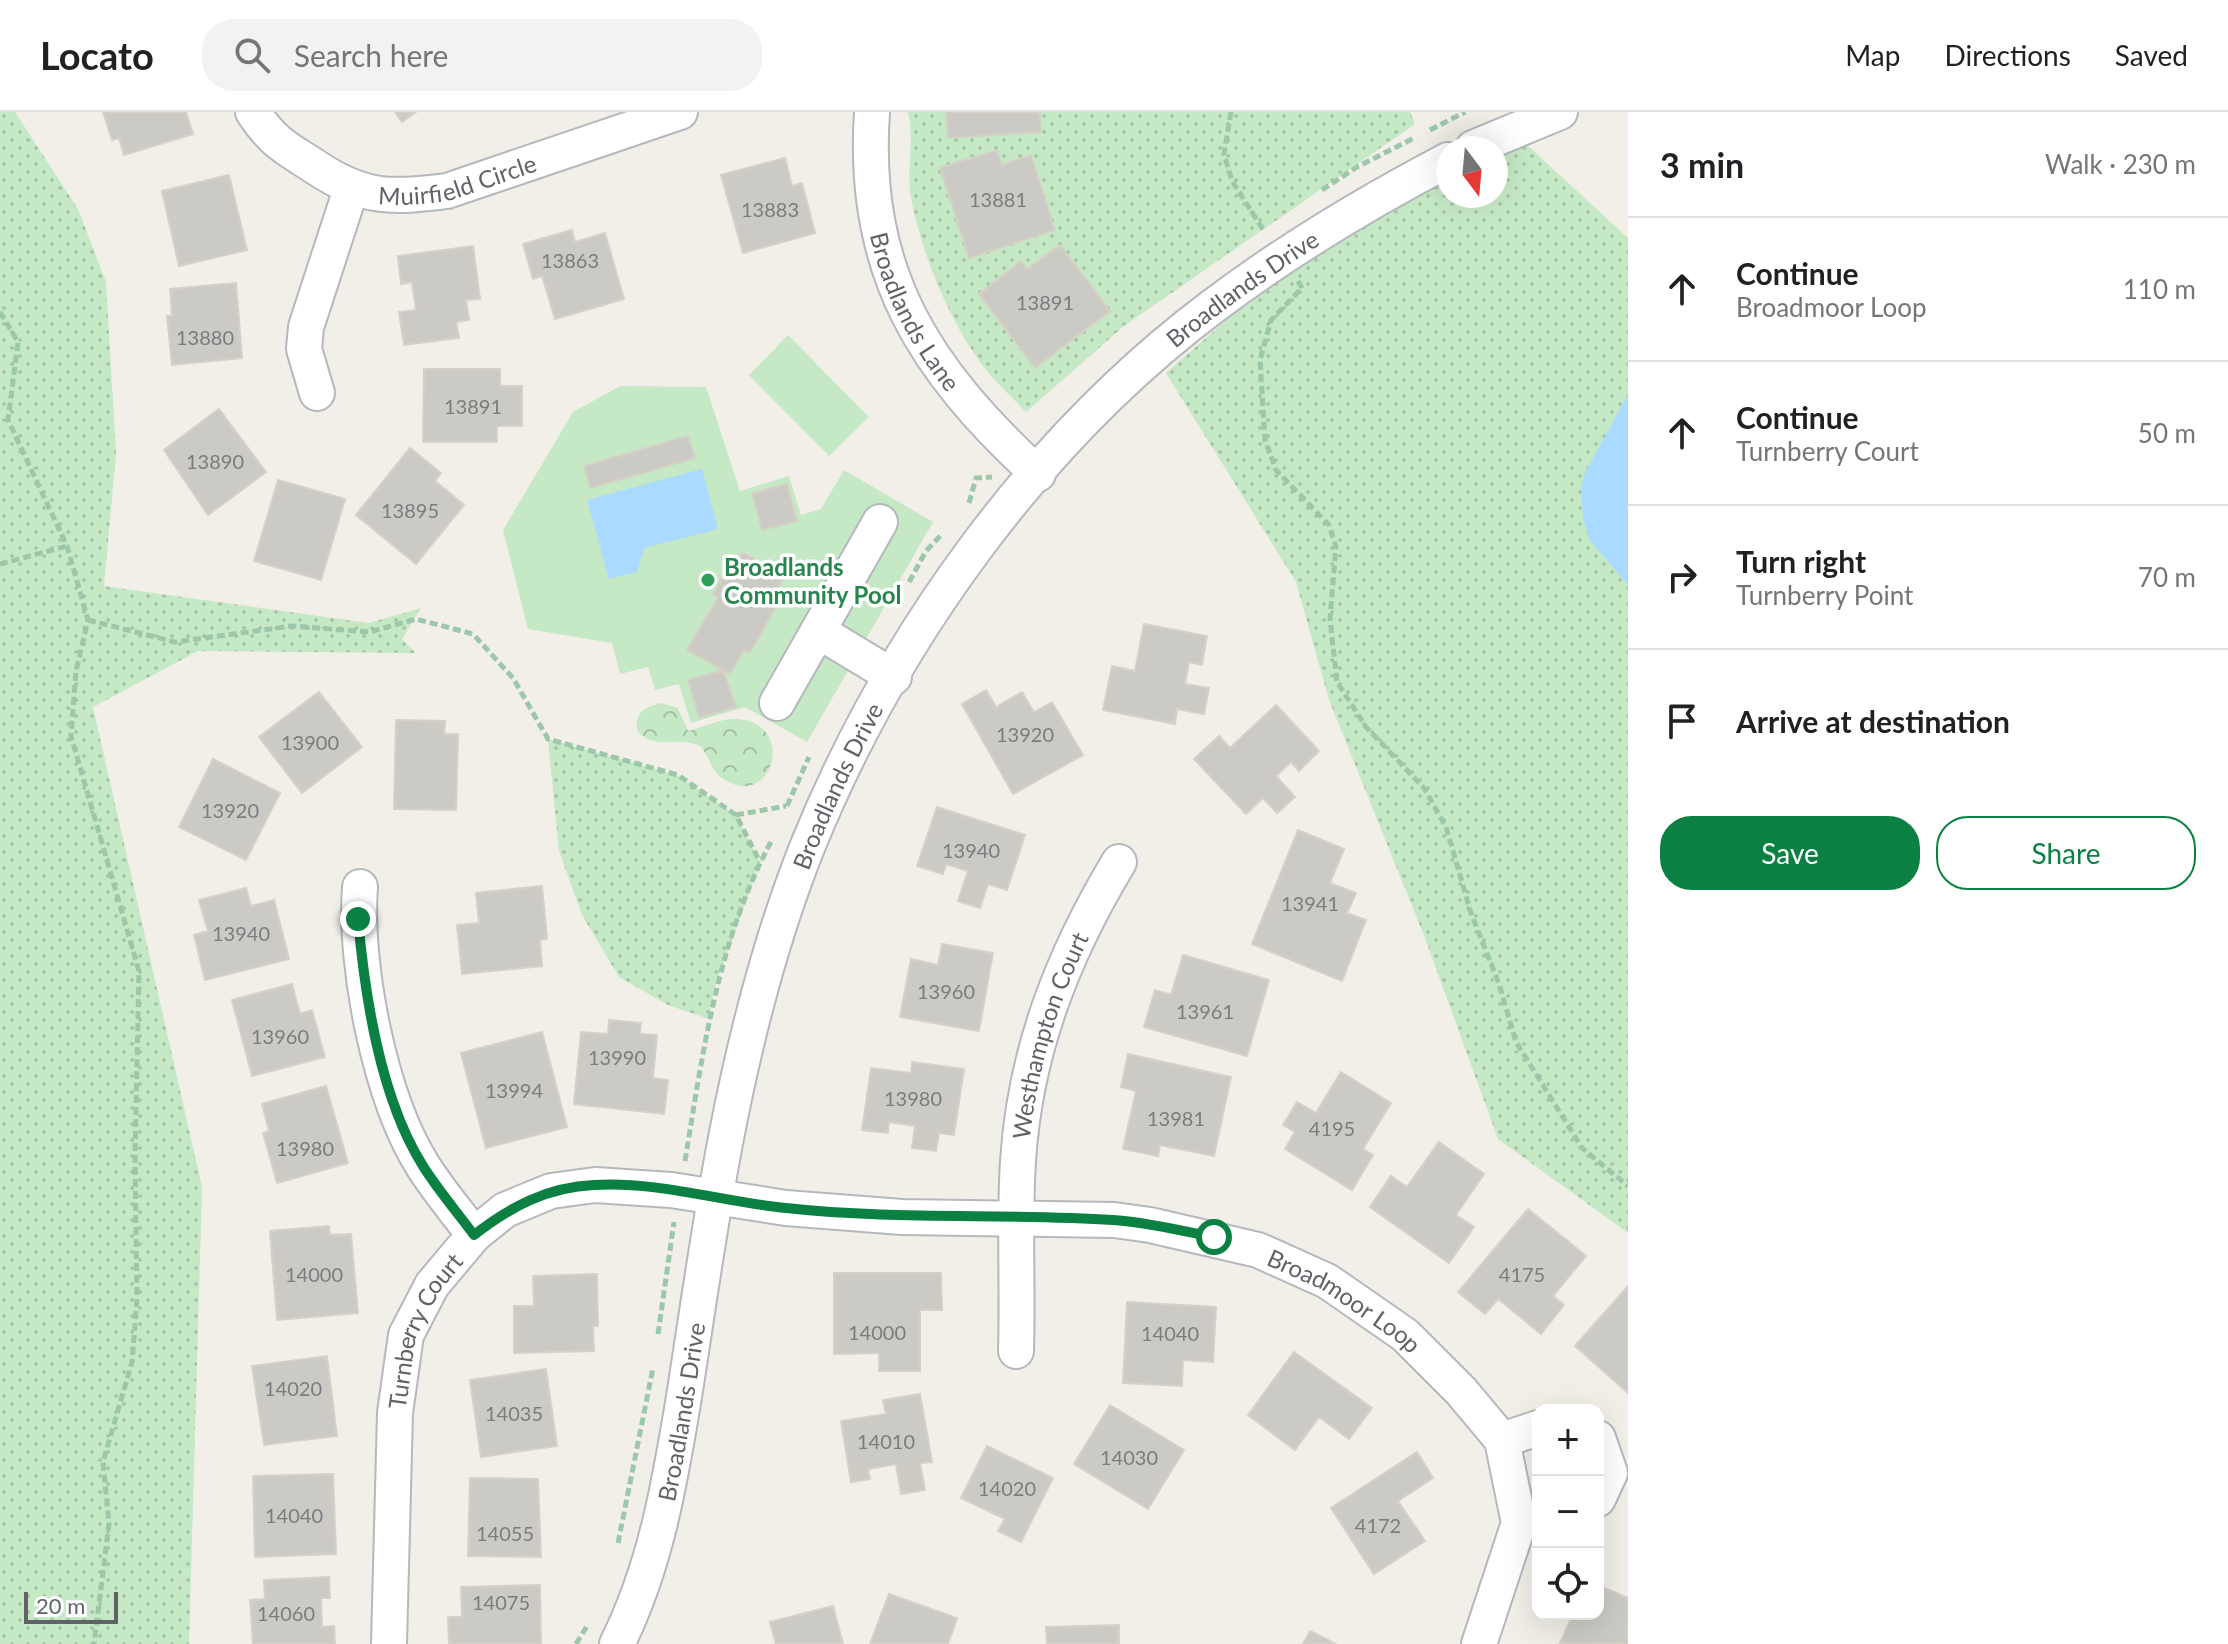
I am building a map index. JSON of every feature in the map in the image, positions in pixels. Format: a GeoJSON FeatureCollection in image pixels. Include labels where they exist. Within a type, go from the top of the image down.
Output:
{"type":"FeatureCollection","features":[{"type":"Feature","properties":{"kind":"street","name":"Muirfield Circle"},"geometry":{"type":"LineString","coordinates":[[253,112],[288,153],[351,189],[410,196],[447,191],[680,112]]}},
{"type":"Feature","properties":{"kind":"street","name":"Broadlands Lane"},"geometry":{"type":"LineString","coordinates":[[872,112],[873,198],[890,270],[909,318],[956,392],[1038,474]]}},
{"type":"Feature","properties":{"kind":"street"},"geometry":{"type":"LineString","coordinates":[[1502,136],[1560,112]]}},
{"type":"Feature","properties":{"kind":"street","name":"Broadlands Drive"},"geometry":{"type":"LineString","coordinates":[[617,1644],[636,1607],[665,1512],[717,1198],[749,1028],[780,922],[836,784],[894,677],[965,564],[1089,416],[1211,308],[1364,205],[1436,166]]}},
{"type":"Feature","properties":{"kind":"street"},"geometry":{"type":"LineString","coordinates":[[317,393],[304,349],[306,327],[351,189]]}},
{"type":"Feature","properties":{"kind":"street"},"geometry":{"type":"LineString","coordinates":[[777,703],[880,522]]}},
{"type":"Feature","properties":{"kind":"street"},"geometry":{"type":"LineString","coordinates":[[818,631],[894,677]]}},
{"type":"Feature","properties":{"kind":"street","name":"Westhampton Court"},"geometry":{"type":"LineString","coordinates":[[1016,1351],[1018,1163],[1031,1064],[1065,960],[1119,862]]}},
{"type":"Feature","properties":{"kind":"street"},"geometry":{"type":"LineString","coordinates":[[360,887],[358,919],[363,977],[398,1111],[422,1165],[474,1235]]}},
{"type":"Feature","properties":{"kind":"street","name":"Turnberry Court"},"geometry":{"type":"LineString","coordinates":[[389,1644],[398,1371],[406,1335],[420,1303],[474,1235],[505,1210],[551,1191],[595,1185],[717,1198]]}},
{"type":"Feature","properties":{"kind":"street","name":"Broadmoor Loop"},"geometry":{"type":"LineString","coordinates":[[717,1198],[786,1208],[902,1217],[1114,1220],[1214,1237],[1292,1264],[1327,1281],[1405,1335],[1453,1382],[1502,1440],[1528,1521],[1479,1644]]}},
{"type":"Feature","properties":{"kind":"street"},"geometry":{"type":"LineString","coordinates":[[1502,1440],[1532,1430]]}},
{"type":"Feature","properties":{"kind":"street"},"geometry":{"type":"LineString","coordinates":[[1604,1456],[1610,1473],[1604,1486]]}},
{"type":"Feature","properties":{"kind":"path"},"geometry":{"type":"LineString","coordinates":[[1231,112],[1224,154],[1232,181],[1255,222],[1302,288],[1271,320],[1260,360],[1265,440],[1276,470],[1329,525],[1336,547],[1330,619],[1337,682],[1366,727],[1424,788],[1446,827],[1471,913],[1499,984],[1516,1042],[1582,1148],[1628,1186]]}},
{"type":"Feature","properties":{"kind":"path"},"geometry":{"type":"LineString","coordinates":[[0,312],[18,342],[8,420],[67,546],[88,620],[76,671],[71,736],[139,971],[135,1157],[137,1300],[132,1362],[103,1462],[109,1524],[94,1644]]}},
{"type":"Feature","properties":{"kind":"path"},"geometry":{"type":"LineString","coordinates":[[0,564],[67,546]]}},
{"type":"Feature","properties":{"kind":"path"},"geometry":{"type":"LineString","coordinates":[[88,620],[175,642],[292,626],[369,632],[416,619],[473,634],[513,678],[548,739],[678,775],[736,815],[760,862]]}},
{"type":"Feature","properties":{"kind":"path"},"geometry":{"type":"LineString","coordinates":[[736,815],[786,806]]}},
{"type":"Feature","properties":{"kind":"green space"},"geometry":{"type":"Polygon","coordinates":[[[0,112],[15,112],[78,209],[106,282],[116,454],[104,586],[369,623],[421,608],[402,639],[416,653],[198,651],[93,707],[202,1187],[189,1644],[0,1644],[0,112]]]}},
{"type":"Feature","properties":{"kind":"green space"},"geometry":{"type":"Polygon","coordinates":[[[908,112],[1410,112],[1415,124],[1124,326],[1026,412],[984,367],[960,330],[938,286],[911,198],[908,112]]]}},
{"type":"Feature","properties":{"kind":"green space"},"geometry":{"type":"Polygon","coordinates":[[[1527,145],[1628,238],[1628,1233],[1498,1139],[1425,938],[1329,700],[1296,582],[1166,373],[1230,317],[1273,286],[1282,272],[1297,263],[1306,262],[1430,187],[1436,184],[1436,208],[1508,208],[1508,153],[1527,145]]]}},
{"type":"Feature","properties":{"kind":"green space"},"geometry":{"type":"Polygon","coordinates":[[[788,335],[869,417],[829,456],[749,375],[788,335]]]}},
{"type":"Feature","properties":{"kind":"green space","name":"Broadlands Community Pool"},"geometry":{"type":"Polygon","coordinates":[[[620,386],[706,387],[740,491],[789,476],[801,515],[821,509],[844,470],[933,522],[807,742],[745,707],[691,723],[679,684],[655,690],[648,667],[620,674],[612,643],[528,629],[503,530],[573,412],[620,386]]]}},
{"type":"Feature","properties":{"kind":"green space"},"geometry":{"type":"Polygon","coordinates":[[[661,703],[678,708],[688,731],[731,719],[756,724],[767,734],[772,748],[772,762],[766,775],[755,784],[742,786],[720,776],[700,746],[658,742],[643,736],[637,730],[639,715],[661,703]]]}},
{"type":"Feature","properties":{"kind":"green space"},"geometry":{"type":"Polygon","coordinates":[[[548,739],[678,775],[736,815],[760,862],[714,989],[709,1019],[668,1005],[619,977],[582,915],[559,851],[548,739]]]}},
{"type":"Feature","properties":{"kind":"water"},"geometry":{"type":"Polygon","coordinates":[[[1628,395],[1628,585],[1589,539],[1583,518],[1581,488],[1585,473],[1628,395]]]}},
{"type":"Feature","properties":{"kind":"water"},"geometry":{"type":"Polygon","coordinates":[[[702,469],[718,529],[644,548],[637,572],[609,579],[587,500],[702,469]]]}},
{"type":"Feature","properties":{"kind":"building"},"geometry":{"type":"Polygon","coordinates":[[[103,112],[186,112],[193,134],[124,155],[119,138],[112,140],[103,112]]]}},
{"type":"Feature","properties":{"kind":"building"},"geometry":{"type":"Polygon","coordinates":[[[395,112],[416,112],[402,122],[395,112]]]}},
{"type":"Feature","properties":{"kind":"building"},"geometry":{"type":"Polygon","coordinates":[[[946,112],[1040,112],[1041,132],[948,138],[946,112]]]}},
{"type":"Feature","properties":{"kind":"building"},"geometry":{"type":"Polygon","coordinates":[[[997,150],[1002,165],[1031,155],[1055,230],[969,258],[940,168],[997,150]]]}},
{"type":"Feature","properties":{"kind":"building"},"geometry":{"type":"Polygon","coordinates":[[[785,158],[792,186],[802,183],[815,233],[743,253],[721,175],[785,158]]]}},
{"type":"Feature","properties":{"kind":"building"},"geometry":{"type":"Polygon","coordinates":[[[229,175],[247,250],[179,266],[162,191],[229,175]]]}},
{"type":"Feature","properties":{"kind":"building"},"geometry":{"type":"Polygon","coordinates":[[[572,230],[575,242],[605,233],[624,299],[555,319],[542,276],[533,279],[523,244],[572,230]]]}},
{"type":"Feature","properties":{"kind":"building"},"geometry":{"type":"Polygon","coordinates":[[[1060,245],[1110,311],[1035,368],[979,294],[1021,261],[1027,269],[1060,245]]]}},
{"type":"Feature","properties":{"kind":"building"},"geometry":{"type":"Polygon","coordinates":[[[473,246],[480,299],[466,300],[469,320],[456,322],[459,338],[404,345],[399,312],[416,310],[412,282],[401,284],[398,256],[473,246]]]}},
{"type":"Feature","properties":{"kind":"building"},"geometry":{"type":"Polygon","coordinates":[[[236,283],[242,358],[172,365],[167,316],[172,316],[170,289],[236,283]]]}},
{"type":"Feature","properties":{"kind":"building"},"geometry":{"type":"Polygon","coordinates":[[[424,369],[500,369],[500,386],[522,386],[522,426],[497,426],[497,442],[423,442],[424,369]]]}},
{"type":"Feature","properties":{"kind":"building"},"geometry":{"type":"Polygon","coordinates":[[[219,409],[266,472],[208,515],[164,450],[219,409]]]}},
{"type":"Feature","properties":{"kind":"building"},"geometry":{"type":"Polygon","coordinates":[[[688,436],[695,458],[590,488],[584,466],[688,436]]]}},
{"type":"Feature","properties":{"kind":"building"},"geometry":{"type":"Polygon","coordinates":[[[410,448],[441,473],[435,481],[464,505],[416,564],[356,515],[410,448]]]}},
{"type":"Feature","properties":{"kind":"building"},"geometry":{"type":"Polygon","coordinates":[[[278,480],[345,499],[321,580],[254,561],[278,480]]]}},
{"type":"Feature","properties":{"kind":"building"},"geometry":{"type":"Polygon","coordinates":[[[787,484],[797,521],[762,530],[752,493],[787,484]]]}},
{"type":"Feature","properties":{"kind":"building"},"geometry":{"type":"Polygon","coordinates":[[[742,552],[785,576],[775,592],[782,596],[750,653],[744,650],[730,674],[687,650],[718,597],[713,594],[730,564],[734,567],[742,552]]]}},
{"type":"Feature","properties":{"kind":"building"},"geometry":{"type":"Polygon","coordinates":[[[1144,624],[1207,636],[1202,665],[1189,662],[1185,684],[1209,688],[1204,714],[1177,709],[1175,724],[1103,710],[1112,666],[1135,671],[1144,624]]]}},
{"type":"Feature","properties":{"kind":"building"},"geometry":{"type":"Polygon","coordinates":[[[723,670],[736,707],[699,718],[688,680],[723,670]]]}},
{"type":"Feature","properties":{"kind":"building"},"geometry":{"type":"Polygon","coordinates":[[[986,690],[996,707],[1022,692],[1034,712],[1052,702],[1083,755],[1013,794],[962,704],[986,690]]]}},
{"type":"Feature","properties":{"kind":"building"},"geometry":{"type":"Polygon","coordinates":[[[319,692],[362,747],[302,793],[259,737],[319,692]]]}},
{"type":"Feature","properties":{"kind":"building"},"geometry":{"type":"Polygon","coordinates":[[[1276,705],[1319,751],[1299,771],[1291,762],[1276,776],[1295,797],[1277,813],[1263,798],[1246,814],[1194,759],[1219,736],[1230,748],[1276,705]]]}},
{"type":"Feature","properties":{"kind":"building"},"geometry":{"type":"Polygon","coordinates":[[[396,720],[445,721],[444,734],[458,734],[456,810],[394,809],[396,720]]]}},
{"type":"Feature","properties":{"kind":"building"},"geometry":{"type":"Polygon","coordinates":[[[213,759],[280,793],[246,860],[179,827],[213,759]]]}},
{"type":"Feature","properties":{"kind":"building"},"geometry":{"type":"Polygon","coordinates":[[[937,807],[1025,835],[1007,890],[988,884],[980,908],[958,901],[968,871],[946,864],[943,874],[917,866],[937,807]]]}},
{"type":"Feature","properties":{"kind":"building"},"geometry":{"type":"Polygon","coordinates":[[[1298,830],[1344,849],[1330,883],[1356,893],[1347,913],[1366,920],[1342,981],[1252,944],[1298,830]]]}},
{"type":"Feature","properties":{"kind":"building"},"geometry":{"type":"Polygon","coordinates":[[[542,886],[547,939],[540,940],[542,966],[462,974],[457,925],[479,923],[476,893],[542,886]]]}},
{"type":"Feature","properties":{"kind":"building"},"geometry":{"type":"Polygon","coordinates":[[[246,888],[251,906],[274,900],[289,959],[205,980],[194,935],[208,931],[199,900],[246,888]]]}},
{"type":"Feature","properties":{"kind":"building"},"geometry":{"type":"Polygon","coordinates":[[[942,944],[993,953],[979,1031],[900,1017],[911,959],[938,965],[942,944]]]}},
{"type":"Feature","properties":{"kind":"building"},"geometry":{"type":"Polygon","coordinates":[[[1183,955],[1269,980],[1247,1056],[1144,1027],[1155,990],[1171,995],[1183,955]]]}},
{"type":"Feature","properties":{"kind":"building"},"geometry":{"type":"Polygon","coordinates":[[[292,984],[300,1014],[312,1010],[325,1057],[252,1076],[232,1000],[292,984]]]}},
{"type":"Feature","properties":{"kind":"building"},"geometry":{"type":"Polygon","coordinates":[[[609,1020],[641,1023],[640,1034],[657,1035],[653,1078],[668,1080],[664,1114],[574,1104],[581,1032],[608,1034],[609,1020]]]}},
{"type":"Feature","properties":{"kind":"building"},"geometry":{"type":"Polygon","coordinates":[[[542,1032],[567,1127],[486,1148],[461,1053],[542,1032]]]}},
{"type":"Feature","properties":{"kind":"building"},"geometry":{"type":"Polygon","coordinates":[[[1128,1054],[1231,1077],[1214,1156],[1160,1145],[1158,1156],[1123,1149],[1136,1091],[1121,1087],[1128,1054]]]}},
{"type":"Feature","properties":{"kind":"building"},"geometry":{"type":"Polygon","coordinates":[[[912,1062],[964,1069],[954,1135],[939,1133],[936,1151],[912,1148],[915,1126],[889,1122],[888,1133],[862,1130],[871,1068],[911,1073],[912,1062]]]}},
{"type":"Feature","properties":{"kind":"building"},"geometry":{"type":"Polygon","coordinates":[[[1341,1072],[1391,1103],[1363,1149],[1373,1155],[1352,1190],[1285,1149],[1295,1132],[1283,1125],[1297,1102],[1316,1113],[1341,1072]]]}},
{"type":"Feature","properties":{"kind":"building"},"geometry":{"type":"Polygon","coordinates":[[[326,1086],[348,1163],[277,1183],[263,1133],[269,1131],[262,1104],[326,1086]]]}},
{"type":"Feature","properties":{"kind":"building"},"geometry":{"type":"Polygon","coordinates":[[[1439,1142],[1484,1174],[1456,1215],[1474,1227],[1449,1263],[1370,1207],[1391,1176],[1407,1187],[1439,1142]]]}},
{"type":"Feature","properties":{"kind":"building"},"geometry":{"type":"Polygon","coordinates":[[[1528,1209],[1586,1256],[1553,1296],[1564,1305],[1541,1334],[1498,1299],[1485,1314],[1458,1292],[1528,1209]]]}},
{"type":"Feature","properties":{"kind":"building"},"geometry":{"type":"Polygon","coordinates":[[[329,1226],[330,1235],[351,1234],[358,1313],[277,1320],[270,1231],[329,1226]]]}},
{"type":"Feature","properties":{"kind":"building"},"geometry":{"type":"Polygon","coordinates":[[[834,1273],[941,1273],[942,1310],[920,1310],[920,1371],[879,1371],[879,1353],[834,1354],[834,1273]]]}},
{"type":"Feature","properties":{"kind":"building"},"geometry":{"type":"Polygon","coordinates":[[[597,1274],[598,1326],[593,1326],[594,1351],[514,1353],[514,1306],[534,1306],[533,1276],[597,1274]]]}},
{"type":"Feature","properties":{"kind":"building"},"geometry":{"type":"Polygon","coordinates":[[[1628,1286],[1628,1393],[1575,1346],[1628,1286]]]}},
{"type":"Feature","properties":{"kind":"building"},"geometry":{"type":"Polygon","coordinates":[[[1127,1302],[1216,1307],[1213,1362],[1183,1360],[1182,1386],[1123,1383],[1127,1302]]]}},
{"type":"Feature","properties":{"kind":"building"},"geometry":{"type":"Polygon","coordinates":[[[1294,1352],[1372,1408],[1349,1439],[1319,1417],[1295,1450],[1248,1415],[1294,1352]]]}},
{"type":"Feature","properties":{"kind":"building"},"geometry":{"type":"Polygon","coordinates":[[[327,1356],[337,1436],[264,1445],[252,1366],[327,1356]]]}},
{"type":"Feature","properties":{"kind":"building"},"geometry":{"type":"Polygon","coordinates":[[[546,1369],[557,1446],[481,1457],[470,1380],[546,1369]]]}},
{"type":"Feature","properties":{"kind":"building"},"geometry":{"type":"Polygon","coordinates":[[[920,1394],[932,1462],[920,1463],[925,1490],[901,1494],[896,1464],[868,1469],[870,1479],[851,1482],[841,1421],[886,1414],[883,1400],[920,1394]]]}},
{"type":"Feature","properties":{"kind":"building"},"geometry":{"type":"Polygon","coordinates":[[[1110,1405],[1184,1450],[1148,1509],[1074,1464],[1110,1405]]]}},
{"type":"Feature","properties":{"kind":"building"},"geometry":{"type":"Polygon","coordinates":[[[987,1446],[1053,1478],[1021,1542],[998,1531],[1005,1519],[961,1498],[987,1446]]]}},
{"type":"Feature","properties":{"kind":"building"},"geometry":{"type":"Polygon","coordinates":[[[1417,1452],[1433,1478],[1398,1501],[1425,1541],[1374,1574],[1331,1508],[1417,1452]]]}},
{"type":"Feature","properties":{"kind":"building"},"geometry":{"type":"Polygon","coordinates":[[[333,1474],[336,1554],[255,1557],[253,1476],[333,1474]]]}},
{"type":"Feature","properties":{"kind":"building"},"geometry":{"type":"Polygon","coordinates":[[[470,1478],[538,1479],[541,1557],[468,1556],[470,1478]]]}},
{"type":"Feature","properties":{"kind":"building"},"geometry":{"type":"Polygon","coordinates":[[[329,1577],[330,1598],[321,1598],[322,1627],[334,1626],[335,1644],[253,1644],[250,1600],[265,1599],[264,1580],[329,1577]]]}},
{"type":"Feature","properties":{"kind":"building"},"geometry":{"type":"Polygon","coordinates":[[[540,1585],[541,1644],[449,1644],[448,1617],[462,1617],[461,1587],[540,1585]]]}},
{"type":"Feature","properties":{"kind":"building"},"geometry":{"type":"Polygon","coordinates":[[[1604,1588],[1628,1598],[1628,1644],[1560,1643],[1570,1620],[1604,1620],[1604,1588]]]}},
{"type":"Feature","properties":{"kind":"building"},"geometry":{"type":"Polygon","coordinates":[[[889,1594],[957,1618],[948,1644],[870,1644],[889,1594]]]}},
{"type":"Feature","properties":{"kind":"building"},"geometry":{"type":"Polygon","coordinates":[[[833,1606],[843,1644],[776,1644],[770,1622],[833,1606]]]}},
{"type":"Feature","properties":{"kind":"building"},"geometry":{"type":"Polygon","coordinates":[[[1119,1625],[1119,1644],[1047,1644],[1046,1627],[1119,1625]]]}},
{"type":"Feature","properties":{"kind":"building"},"geometry":{"type":"Polygon","coordinates":[[[1310,1631],[1336,1644],[1303,1644],[1310,1631]]]}},
{"type":"Feature","properties":{"kind":"place","name":"Broadlands Community Pool"},"geometry":{"type":"Point","coordinates":[708,580]}},
{"type":"Feature","properties":{"kind":"route"},"geometry":{"type":"LineString","coordinates":[[358,919],[363,977],[377,1043],[398,1111],[422,1165],[474,1235],[505,1210],[551,1191],[595,1185],[671,1190],[786,1208],[902,1217],[1114,1220],[1214,1237]]}}]}
